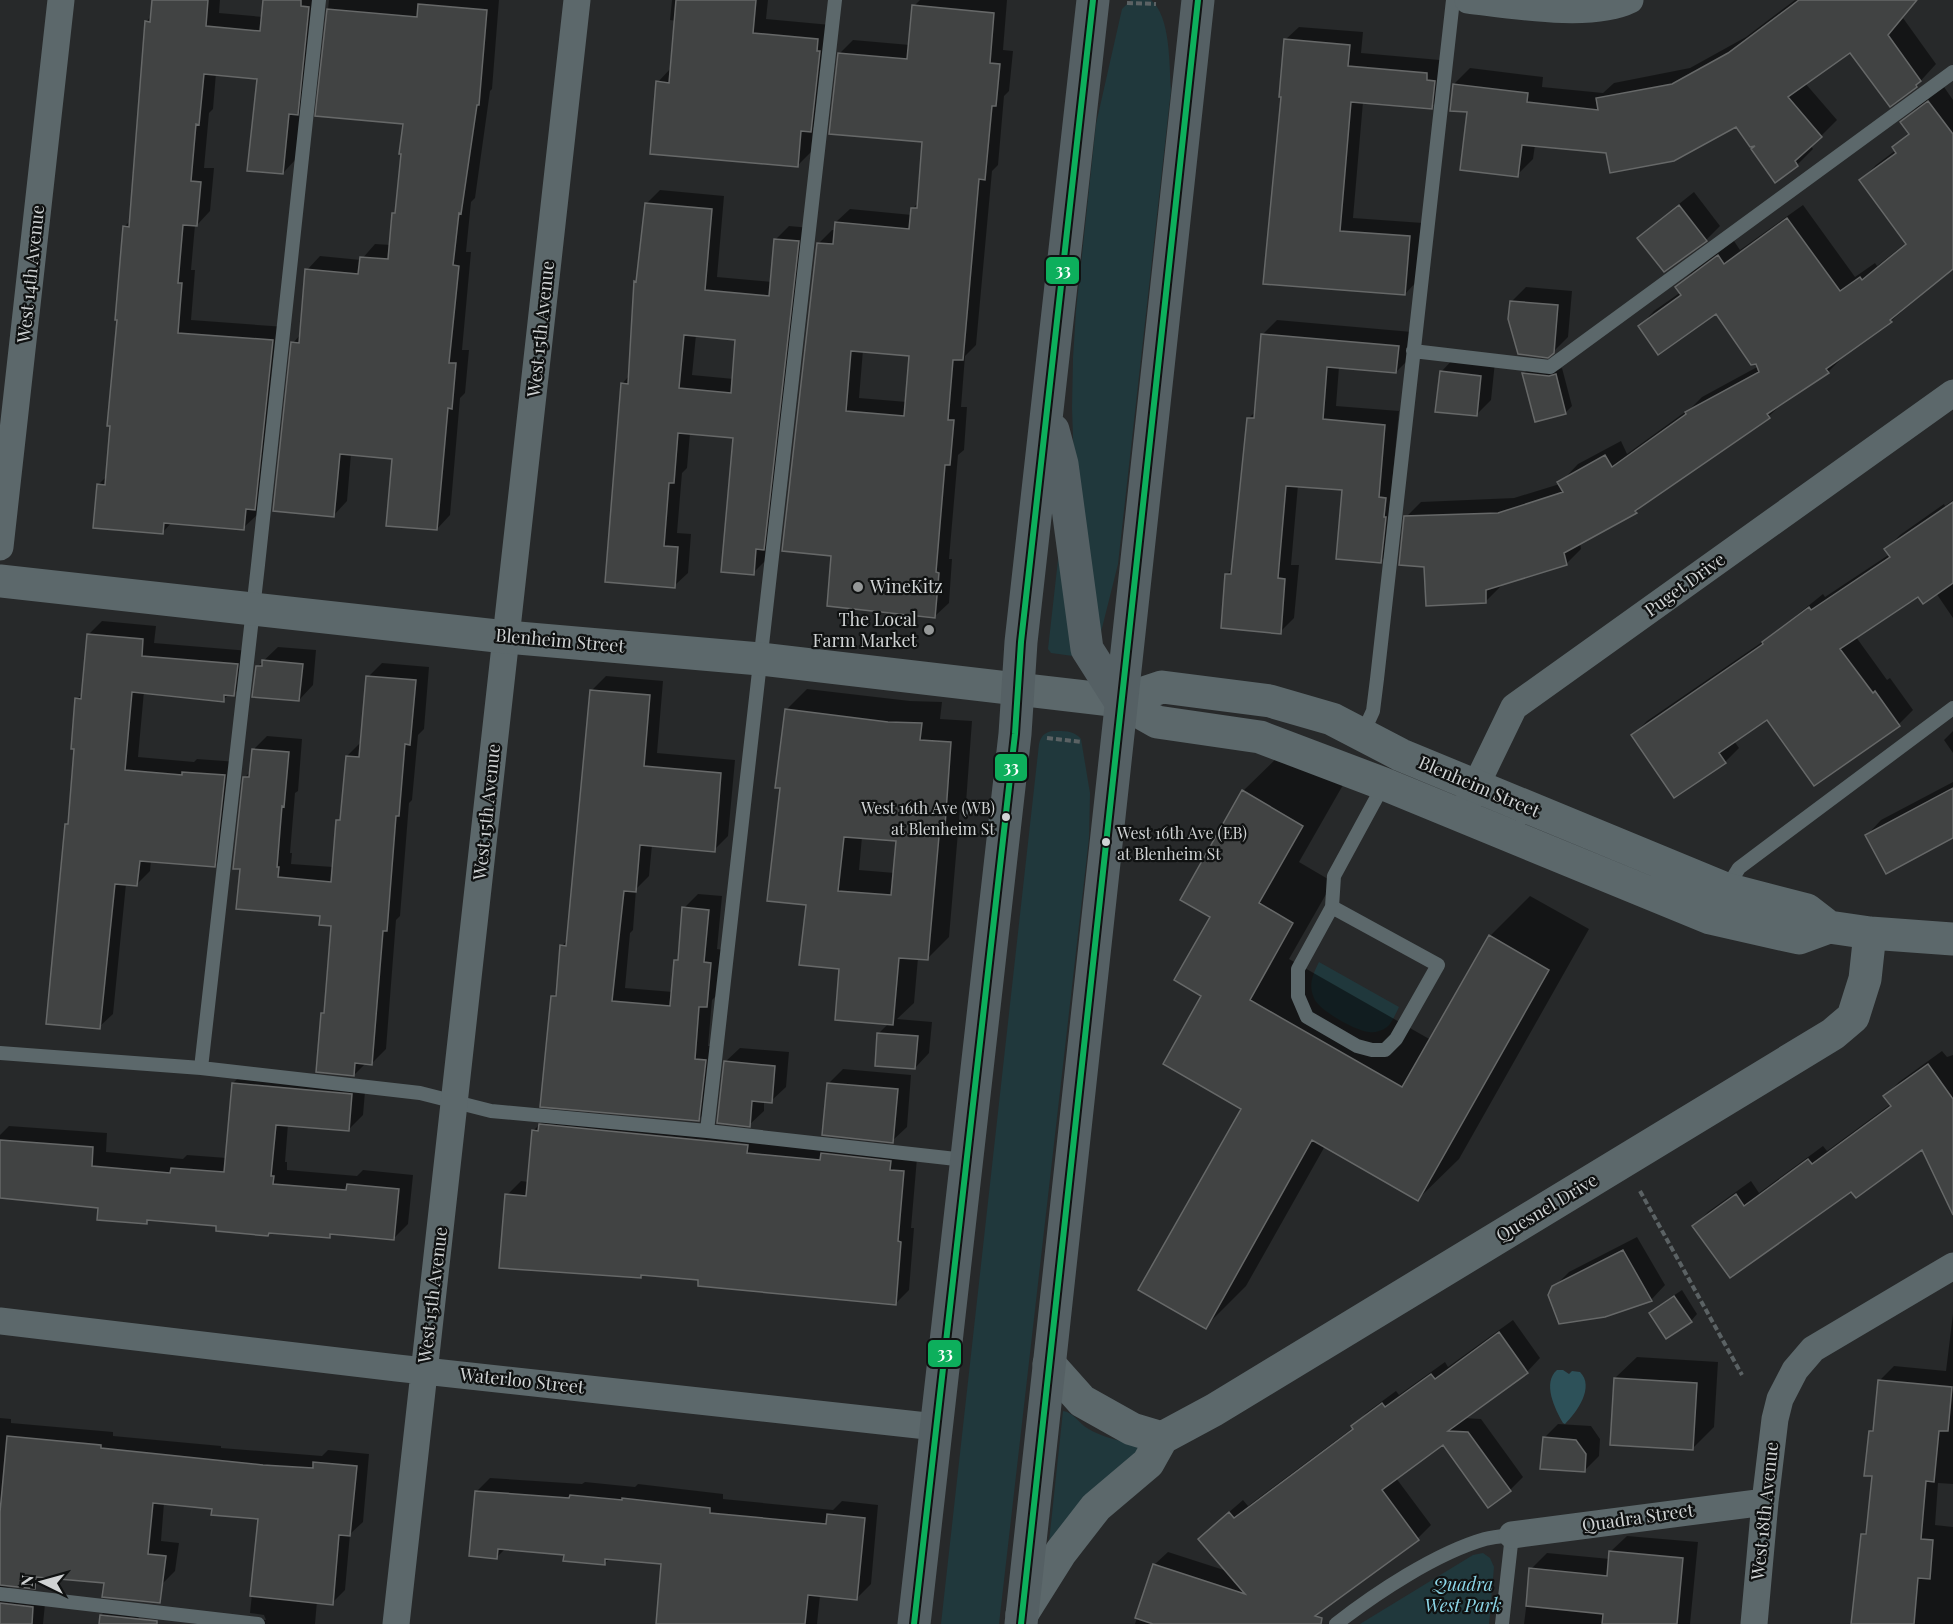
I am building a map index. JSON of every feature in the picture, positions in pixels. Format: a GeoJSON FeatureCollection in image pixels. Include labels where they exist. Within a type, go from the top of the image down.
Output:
{"type":"FeatureCollection","features":[{"type":"Feature","properties":{"kind":"main road"},"geometry":{"type":"LineString","coordinates":[[914,1624],[1015,734],[1018,688],[1093,0]]}},
{"type":"Feature","properties":{"kind":"main road"},"geometry":{"type":"LineString","coordinates":[[1022,1619],[1120,700],[1198,0]]}},
{"type":"Feature","properties":{"kind":"main road"},"geometry":{"type":"LineString","coordinates":[[1048,408],[1062,464],[1087,649],[1120,700]]}},
{"type":"Feature","properties":{"kind":"street","name":"West 14th Avenue"},"geometry":{"type":"LineString","coordinates":[[0,547],[61,0]]}},
{"type":"Feature","properties":{"kind":"street","name":"West 15th Avenue"},"geometry":{"type":"LineString","coordinates":[[396,1624],[578,0]]}},
{"type":"Feature","properties":{"kind":"street"},"geometry":{"type":"LineString","coordinates":[[1468,0],[1586,10],[1621,5],[1630,0]]}},
{"type":"Feature","properties":{"kind":"street","name":"Puget Drive"},"geometry":{"type":"LineString","coordinates":[[1462,815],[1514,707],[1953,393]]}},
{"type":"Feature","properties":{"kind":"street","name":"Blenheim Street"},"geometry":{"type":"LineString","coordinates":[[0,581],[506,637],[760,659],[1120,700],[1162,687],[1270,700],[1332,719],[1362,735],[1476,786],[1726,889],[1807,910],[1828,927]]}},
{"type":"Feature","properties":{"kind":"street","name":"Blenheim Street"},"geometry":{"type":"LineString","coordinates":[[1120,700],[1157,722],[1260,737],[1462,815],[1710,918],[1799,938],[1828,927],[1870,933],[1953,939]]}},
{"type":"Feature","properties":{"kind":"street","name":"Quesnel Drive"},"geometry":{"type":"LineString","coordinates":[[1162,1438],[1214,1410],[1833,1034],[1853,1017],[1865,979],[1870,933]]}},
{"type":"Feature","properties":{"kind":"street","name":"West 18th Avenue"},"geometry":{"type":"LineString","coordinates":[[1754,1624],[1775,1419],[1780,1399],[1795,1370],[1813,1348],[1953,1266]]}},
{"type":"Feature","properties":{"kind":"street","name":"Waterloo Street"},"geometry":{"type":"LineString","coordinates":[[0,1321],[936,1428]]}},
{"type":"Feature","properties":{"kind":"street"},"geometry":{"type":"LineString","coordinates":[[1022,1619],[1061,1552],[1096,1507],[1148,1464],[1162,1438],[1132,1429],[1082,1401],[1049,1364]]}},
{"type":"Feature","properties":{"kind":"street","name":"Quadra Street"},"geometry":{"type":"LineString","coordinates":[[1512,1535],[1765,1502]]}},
{"type":"Feature","properties":{"kind":"lane"},"geometry":{"type":"LineString","coordinates":[[201,1068],[319,0]]}},
{"type":"Feature","properties":{"kind":"lane"},"geometry":{"type":"LineString","coordinates":[[707,1131],[835,0]]}},
{"type":"Feature","properties":{"kind":"lane"},"geometry":{"type":"LineString","coordinates":[[1362,735],[1373,711],[1453,0]]}},
{"type":"Feature","properties":{"kind":"lane"},"geometry":{"type":"LineString","coordinates":[[1413,351],[1550,368],[1953,72]]}},
{"type":"Feature","properties":{"kind":"lane"},"geometry":{"type":"LineString","coordinates":[[1726,889],[1739,868],[1953,708]]}},
{"type":"Feature","properties":{"kind":"lane"},"geometry":{"type":"LineString","coordinates":[[1332,907],[1438,965],[1396,1039],[1385,1050],[1372,1050],[1357,1046],[1307,1017],[1298,996],[1298,969],[1332,907],[1334,876],[1384,784]]}},
{"type":"Feature","properties":{"kind":"lane"},"geometry":{"type":"LineString","coordinates":[[0,1053],[201,1068],[420,1093],[491,1111],[707,1131],[965,1160]]}},
{"type":"Feature","properties":{"kind":"lane"},"geometry":{"type":"LineString","coordinates":[[1336,1624],[1364,1602],[1435,1560],[1485,1539],[1512,1535],[1502,1624]]}},
{"type":"Feature","properties":{"kind":"lane"},"geometry":{"type":"LineString","coordinates":[[0,1594],[137,1617],[258,1624]]}},
{"type":"Feature","properties":{"kind":"path"},"geometry":{"type":"LineString","coordinates":[[1127,3],[1156,4]]}},
{"type":"Feature","properties":{"kind":"path"},"geometry":{"type":"LineString","coordinates":[[1040,737],[1082,742]]}},
{"type":"Feature","properties":{"kind":"path"},"geometry":{"type":"LineString","coordinates":[[1639,1190],[1742,1375]]}},
{"type":"Feature","properties":{"kind":"green space"},"geometry":{"type":"Polygon","coordinates":[[[1131,0],[1151,0],[1158,8],[1166,29],[1171,90],[1118,564],[1100,636],[1074,466],[1073,358],[1096,124],[1122,9],[1131,0]]]}},
{"type":"Feature","properties":{"kind":"green space"},"geometry":{"type":"Polygon","coordinates":[[[1059,551],[1073,656],[1051,653],[1048,649],[1059,551]]]}},
{"type":"Feature","properties":{"kind":"green space"},"geometry":{"type":"Polygon","coordinates":[[[1052,731],[1072,733],[1081,739],[1090,793],[1089,838],[999,1624],[941,1624],[1039,744],[1043,735],[1052,731]]]}},
{"type":"Feature","properties":{"kind":"green space"},"geometry":{"type":"Polygon","coordinates":[[[1319,962],[1399,1007],[1389,1025],[1376,1032],[1363,1031],[1322,1008],[1314,998],[1311,989],[1313,975],[1319,962]]]}},
{"type":"Feature","properties":{"kind":"green space"},"geometry":{"type":"Polygon","coordinates":[[[1063,1411],[1070,1413],[1084,1426],[1099,1434],[1139,1445],[1141,1450],[1049,1542],[1063,1411]]]}},
{"type":"Feature","properties":{"kind":"green space","name":"Quadra West Park"},"geometry":{"type":"Polygon","coordinates":[[[1483,1553],[1490,1558],[1494,1567],[1489,1624],[1360,1624],[1473,1555],[1483,1553]]]}},
{"type":"Feature","properties":{"kind":"shaded area"},"geometry":{"type":"Polygon","coordinates":[[[1557,1370],[1563,1370],[1569,1374],[1572,1371],[1580,1372],[1586,1385],[1583,1399],[1565,1424],[1551,1396],[1550,1382],[1557,1370]]]}},
{"type":"Feature","properties":{"kind":"building"},"geometry":{"type":"Polygon","coordinates":[[[152,0],[208,0],[206,26],[260,31],[263,0],[301,0],[301,6],[309,7],[298,115],[289,114],[283,174],[247,171],[257,79],[204,74],[199,125],[196,124],[191,181],[201,182],[197,226],[183,225],[178,283],[182,283],[178,333],[273,340],[255,510],[246,509],[244,530],[164,523],[163,534],[93,528],[97,484],[105,485],[110,426],[107,426],[123,226],[129,227],[145,21],[150,22],[152,0]]]}},
{"type":"Feature","properties":{"kind":"building"},"geometry":{"type":"Polygon","coordinates":[[[676,0],[756,0],[753,33],[818,39],[817,51],[820,51],[811,132],[801,131],[798,167],[650,154],[656,81],[669,83],[676,0]]]}},
{"type":"Feature","properties":{"kind":"building"},"geometry":{"type":"Polygon","coordinates":[[[1799,0],[1917,0],[1888,35],[1921,81],[1916,85],[1917,87],[1890,107],[1850,53],[1788,97],[1822,137],[1795,161],[1798,166],[1775,183],[1751,149],[1755,146],[1750,147],[1736,127],[1674,161],[1610,173],[1606,153],[1522,145],[1518,177],[1460,170],[1467,112],[1450,111],[1453,84],[1528,93],[1527,102],[1598,110],[1596,98],[1672,84],[1728,53],[1799,0]]]}},
{"type":"Feature","properties":{"kind":"building"},"geometry":{"type":"Polygon","coordinates":[[[418,4],[487,10],[479,105],[477,105],[461,214],[459,213],[453,265],[459,266],[449,363],[456,363],[452,409],[448,408],[437,530],[386,526],[392,459],[340,454],[334,517],[273,511],[291,342],[299,343],[305,269],[358,274],[360,257],[388,259],[392,213],[395,213],[403,124],[315,116],[327,9],[417,17],[418,4]]]}},
{"type":"Feature","properties":{"kind":"building"},"geometry":{"type":"Polygon","coordinates":[[[912,5],[994,13],[990,63],[1000,64],[996,106],[992,106],[985,180],[979,179],[963,360],[953,360],[948,420],[954,420],[950,465],[945,465],[936,572],[939,573],[935,618],[827,606],[831,556],[782,551],[817,243],[833,244],[835,222],[909,229],[911,208],[917,208],[922,142],[829,134],[838,53],[907,59],[912,5]],[[851,351],[846,411],[904,416],[909,356],[851,351]]]}},
{"type":"Feature","properties":{"kind":"building"},"geometry":{"type":"Polygon","coordinates":[[[1284,39],[1350,45],[1348,66],[1427,73],[1427,80],[1435,81],[1432,109],[1351,102],[1340,231],[1410,236],[1405,295],[1263,284],[1281,97],[1279,97],[1284,39]]]}},
{"type":"Feature","properties":{"kind":"building"},"geometry":{"type":"Polygon","coordinates":[[[1928,101],[1953,134],[1953,269],[1890,320],[1892,322],[1826,369],[1829,373],[1767,414],[1770,418],[1635,511],[1637,513],[1564,553],[1567,565],[1486,590],[1486,603],[1426,606],[1424,567],[1399,565],[1404,516],[1498,513],[1563,492],[1557,482],[1605,455],[1612,467],[1686,414],[1685,412],[1759,372],[1756,364],[1751,365],[1716,314],[1658,355],[1638,326],[1681,295],[1675,287],[1718,255],[1724,264],[1787,218],[1840,291],[1860,277],[1862,280],[1906,244],[1859,180],[1896,153],[1892,147],[1909,134],[1900,122],[1928,101]]]}},
{"type":"Feature","properties":{"kind":"building"},"geometry":{"type":"Polygon","coordinates":[[[645,203],[712,209],[705,290],[769,296],[774,239],[799,241],[764,550],[756,549],[754,575],[721,572],[733,438],[678,433],[674,483],[669,483],[664,546],[678,547],[675,588],[605,582],[621,383],[628,384],[634,281],[636,282],[645,203]],[[684,335],[679,388],[731,393],[735,340],[684,335]]]}},
{"type":"Feature","properties":{"kind":"building"},"geometry":{"type":"Polygon","coordinates":[[[1679,205],[1707,241],[1664,272],[1637,238],[1679,205]]]}},
{"type":"Feature","properties":{"kind":"building"},"geometry":{"type":"Polygon","coordinates":[[[1510,301],[1558,305],[1554,353],[1548,358],[1518,354],[1508,319],[1510,301]]]}},
{"type":"Feature","properties":{"kind":"building"},"geometry":{"type":"Polygon","coordinates":[[[1261,334],[1399,346],[1396,373],[1327,367],[1323,419],[1385,425],[1379,497],[1386,498],[1381,563],[1336,559],[1342,490],[1286,486],[1278,578],[1285,579],[1281,634],[1221,628],[1225,574],[1231,574],[1247,418],[1254,418],[1261,334]]]}},
{"type":"Feature","properties":{"kind":"building"},"geometry":{"type":"Polygon","coordinates":[[[1440,371],[1481,376],[1477,416],[1435,412],[1440,371]]]}},
{"type":"Feature","properties":{"kind":"building"},"geometry":{"type":"Polygon","coordinates":[[[1522,373],[1549,376],[1556,374],[1566,414],[1535,422],[1522,373]]]}},
{"type":"Feature","properties":{"kind":"building"},"geometry":{"type":"Polygon","coordinates":[[[1953,502],[1953,583],[1923,604],[1918,597],[1840,649],[1900,726],[1814,786],[1767,720],[1719,753],[1726,763],[1674,798],[1631,735],[1763,644],[1762,642],[1809,607],[1811,610],[1890,557],[1884,549],[1953,502]]]}},
{"type":"Feature","properties":{"kind":"building"},"geometry":{"type":"Polygon","coordinates":[[[87,634],[143,639],[142,656],[238,664],[234,696],[224,695],[224,702],[132,692],[125,770],[182,775],[182,772],[225,775],[215,867],[140,861],[137,886],[115,884],[100,1029],[46,1024],[65,824],[68,824],[74,749],[71,749],[75,698],[81,699],[87,634]]]}},
{"type":"Feature","properties":{"kind":"building"},"geometry":{"type":"Polygon","coordinates":[[[262,660],[303,664],[299,701],[252,697],[256,666],[262,666],[262,660]]]}},
{"type":"Feature","properties":{"kind":"building"},"geometry":{"type":"Polygon","coordinates":[[[366,676],[416,680],[410,745],[405,744],[399,816],[396,816],[387,931],[383,931],[372,1065],[355,1063],[354,1076],[316,1072],[321,1013],[324,1013],[331,926],[319,925],[320,916],[236,909],[240,869],[233,869],[243,777],[249,777],[252,749],[289,752],[284,807],[282,806],[278,877],[331,882],[336,820],[340,820],[346,756],[359,757],[366,676]]]}},
{"type":"Feature","properties":{"kind":"building"},"geometry":{"type":"Polygon","coordinates":[[[590,690],[650,695],[644,766],[721,773],[715,852],[640,845],[636,892],[624,891],[612,1001],[670,1006],[674,960],[678,960],[682,907],[709,910],[704,962],[711,963],[707,1007],[699,1007],[695,1059],[706,1060],[699,1121],[540,1107],[551,996],[556,996],[560,945],[566,946],[590,690]]]}},
{"type":"Feature","properties":{"kind":"building"},"geometry":{"type":"Polygon","coordinates":[[[785,709],[888,722],[922,723],[920,740],[951,742],[945,826],[940,825],[928,960],[899,958],[893,1025],[835,1020],[839,969],[799,965],[806,905],[767,901],[780,788],[775,788],[785,709]],[[844,837],[838,891],[891,895],[896,841],[844,837]]]}},
{"type":"Feature","properties":{"kind":"building"},"geometry":{"type":"Polygon","coordinates":[[[1953,788],[1953,838],[1886,874],[1865,835],[1953,788]]]}},
{"type":"Feature","properties":{"kind":"building"},"geometry":{"type":"Polygon","coordinates":[[[1242,790],[1303,826],[1259,903],[1293,923],[1250,1000],[1402,1087],[1489,935],[1549,970],[1418,1201],[1312,1140],[1206,1329],[1138,1290],[1241,1109],[1163,1064],[1201,996],[1174,980],[1210,917],[1180,900],[1242,790]]]}},
{"type":"Feature","properties":{"kind":"building"},"geometry":{"type":"Polygon","coordinates":[[[877,1033],[918,1036],[915,1069],[875,1066],[877,1033]]]}},
{"type":"Feature","properties":{"kind":"building"},"geometry":{"type":"Polygon","coordinates":[[[724,1061],[775,1066],[772,1103],[752,1101],[750,1127],[717,1123],[724,1061]]]}},
{"type":"Feature","properties":{"kind":"building"},"geometry":{"type":"Polygon","coordinates":[[[1928,1064],[1953,1099],[1953,1215],[1922,1150],[1856,1198],[1851,1192],[1730,1278],[1692,1226],[1736,1194],[1744,1206],[1808,1159],[1812,1164],[1891,1106],[1883,1096],[1928,1064]]]}},
{"type":"Feature","properties":{"kind":"building"},"geometry":{"type":"Polygon","coordinates":[[[232,1083],[352,1094],[349,1131],[276,1125],[271,1176],[274,1176],[273,1184],[346,1190],[347,1184],[399,1189],[394,1240],[330,1234],[330,1238],[269,1233],[268,1236],[216,1231],[216,1226],[147,1220],[147,1224],[97,1220],[98,1208],[0,1198],[0,1140],[93,1147],[92,1166],[170,1173],[171,1168],[224,1172],[232,1083]]]}},
{"type":"Feature","properties":{"kind":"building"},"geometry":{"type":"Polygon","coordinates":[[[827,1083],[898,1089],[893,1143],[822,1135],[827,1083]]]}},
{"type":"Feature","properties":{"kind":"building"},"geometry":{"type":"Polygon","coordinates":[[[539,1124],[748,1145],[747,1153],[820,1160],[821,1153],[891,1161],[890,1170],[904,1171],[898,1241],[901,1242],[896,1305],[698,1286],[698,1280],[499,1268],[505,1194],[526,1196],[532,1130],[538,1131],[539,1124]]]}},
{"type":"Feature","properties":{"kind":"building"},"geometry":{"type":"Polygon","coordinates":[[[1623,1250],[1652,1301],[1605,1317],[1559,1324],[1548,1295],[1552,1286],[1623,1250]]]}},
{"type":"Feature","properties":{"kind":"building"},"geometry":{"type":"Polygon","coordinates":[[[1674,1296],[1692,1322],[1666,1339],[1649,1313],[1674,1296]]]}},
{"type":"Feature","properties":{"kind":"building"},"geometry":{"type":"Polygon","coordinates":[[[1499,1332],[1528,1373],[1448,1431],[1468,1432],[1511,1491],[1488,1508],[1443,1445],[1382,1490],[1419,1540],[1315,1616],[1322,1618],[1321,1624],[1153,1624],[1135,1618],[1153,1564],[1245,1594],[1198,1539],[1229,1512],[1234,1518],[1353,1429],[1351,1426],[1382,1403],[1385,1407],[1431,1374],[1435,1379],[1499,1332]]]}},
{"type":"Feature","properties":{"kind":"building"},"geometry":{"type":"Polygon","coordinates":[[[1614,1378],[1697,1383],[1693,1450],[1610,1445],[1614,1378]]]}},
{"type":"Feature","properties":{"kind":"building"},"geometry":{"type":"Polygon","coordinates":[[[1878,1380],[1952,1387],[1948,1431],[1939,1431],[1934,1482],[1926,1481],[1921,1539],[1933,1540],[1930,1579],[1918,1578],[1914,1624],[1851,1624],[1861,1534],[1866,1534],[1872,1476],[1864,1476],[1869,1431],[1873,1431],[1878,1380]]]}},
{"type":"Feature","properties":{"kind":"building"},"geometry":{"type":"Polygon","coordinates":[[[7,1436],[263,1465],[313,1468],[313,1462],[357,1466],[350,1536],[339,1535],[333,1605],[250,1596],[258,1519],[211,1515],[212,1509],[153,1503],[148,1554],[166,1556],[160,1603],[102,1597],[104,1583],[36,1577],[35,1589],[0,1585],[0,1512],[7,1436]]]}},
{"type":"Feature","properties":{"kind":"building"},"geometry":{"type":"Polygon","coordinates":[[[1543,1437],[1576,1440],[1586,1454],[1585,1472],[1540,1469],[1543,1437]]]}},
{"type":"Feature","properties":{"kind":"building"},"geometry":{"type":"Polygon","coordinates":[[[475,1491],[569,1498],[570,1495],[622,1500],[622,1498],[710,1508],[710,1513],[826,1524],[827,1514],[865,1518],[857,1600],[808,1595],[805,1624],[656,1624],[661,1564],[605,1559],[605,1565],[563,1561],[564,1555],[498,1549],[497,1559],[469,1556],[475,1491]]]}},
{"type":"Feature","properties":{"kind":"building"},"geometry":{"type":"Polygon","coordinates":[[[1609,1551],[1683,1558],[1677,1624],[1602,1624],[1603,1614],[1526,1606],[1529,1568],[1607,1576],[1609,1551]]]}},
{"type":"Feature","properties":{"kind":"building"},"geometry":{"type":"Polygon","coordinates":[[[0,1603],[33,1607],[32,1624],[0,1624],[0,1603]]]}},
{"type":"Feature","properties":{"kind":"building"},"geometry":{"type":"Polygon","coordinates":[[[100,1615],[157,1621],[157,1624],[99,1624],[100,1615]]]}},
{"type":"Feature","properties":{"kind":"transit line","name":"33"},"geometry":{"type":"LineString","coordinates":[[914,1624],[1015,734],[1021,642],[1093,0]]}},
{"type":"Feature","properties":{"kind":"transit line","name":"33"},"geometry":{"type":"LineString","coordinates":[[1021,1624],[1198,0]]}},
{"type":"Feature","properties":{"kind":"place","name":"WineKitz"},"geometry":{"type":"Point","coordinates":[858,587]}},
{"type":"Feature","properties":{"kind":"place","name":"The Local Farm Market"},"geometry":{"type":"Point","coordinates":[929,630]}},
{"type":"Feature","properties":{"kind":"place","name":"West 16th Ave (WB) at Blenheim St"},"geometry":{"type":"Point","coordinates":[1006,817]}},
{"type":"Feature","properties":{"kind":"place","name":"West 16th Ave (EB) at Blenheim St"},"geometry":{"type":"Point","coordinates":[1106,842]}}]}
